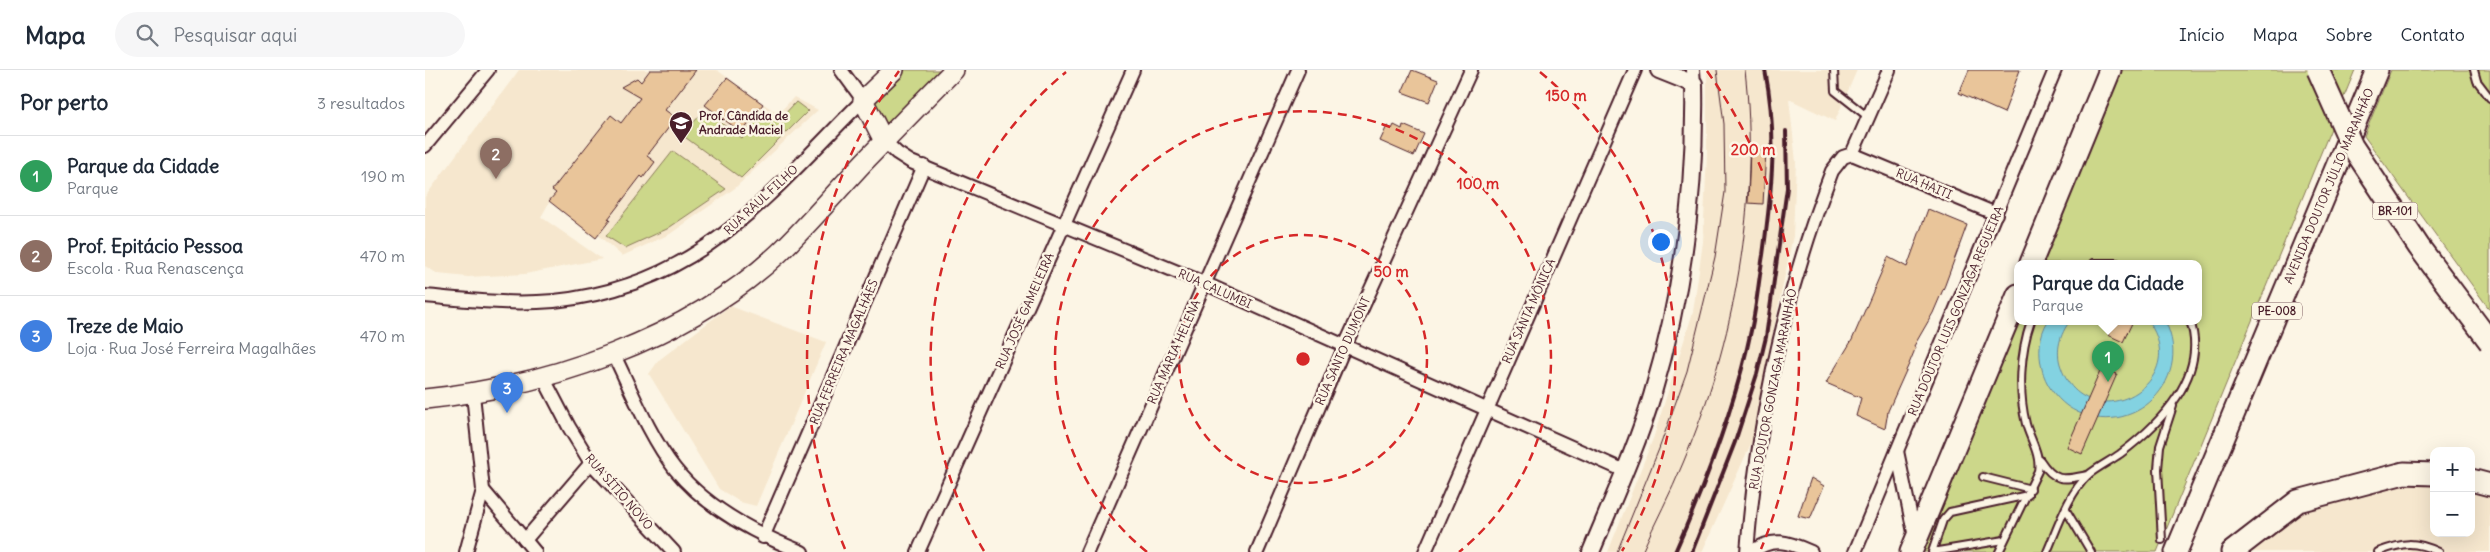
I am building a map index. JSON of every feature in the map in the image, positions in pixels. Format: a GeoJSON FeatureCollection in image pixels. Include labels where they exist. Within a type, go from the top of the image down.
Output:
{"type":"FeatureCollection","features":[{"type":"Feature","properties":{"kind":"highway"},"geometry":{"type":"LineString","coordinates":[[2032,260],[2110,70]]}},
{"type":"Feature","properties":{"kind":"highway","name":"BR-101"},"geometry":{"type":"LineString","coordinates":[[2318,70],[2352,146],[2419,247],[2490,342]]}},
{"type":"Feature","properties":{"kind":"highway","name":"AVENIDA DOUTOR JÚLIO MARANHÃO"},"geometry":{"type":"LineString","coordinates":[[2169,546],[2377,70]]}},
{"type":"Feature","properties":{"kind":"highway"},"geometry":{"type":"LineString","coordinates":[[1923,549],[2014,306]]}},
{"type":"Feature","properties":{"kind":"highway"},"geometry":{"type":"LineString","coordinates":[[2232,552],[2298,501],[2344,487],[2404,473],[2430,474]]}},
{"type":"Feature","properties":{"kind":"highway"},"geometry":{"type":"LineString","coordinates":[[2475,481],[2490,486]]}},
{"type":"Feature","properties":{"kind":"main road","name":"RUA RAUL FILHO"},"geometry":{"type":"LineString","coordinates":[[863,100],[894,70]]}},
{"type":"Feature","properties":{"kind":"main road"},"geometry":{"type":"LineString","coordinates":[[425,399],[473,394],[614,355],[692,316],[725,296],[760,268],[799,232],[954,70]]}},
{"type":"Feature","properties":{"kind":"main road","name":"RUA CALUMBI"},"geometry":{"type":"LineString","coordinates":[[863,100],[884,141]]}},
{"type":"Feature","properties":{"kind":"street"},"geometry":{"type":"LineString","coordinates":[[425,146],[488,70]]}},
{"type":"Feature","properties":{"kind":"street","name":"RUA CALUMBI"},"geometry":{"type":"LineString","coordinates":[[841,70],[863,100]]}},
{"type":"Feature","properties":{"kind":"street","name":"RUA JOSÉ GAMELEIRA"},"geometry":{"type":"LineString","coordinates":[[919,552],[1062,226],[1133,70]]}},
{"type":"Feature","properties":{"kind":"street","name":"RUA MARIA HELENA"},"geometry":{"type":"LineString","coordinates":[[1087,552],[1298,70]]}},
{"type":"Feature","properties":{"kind":"street","name":"RUA SANTO DUMONT"},"geometry":{"type":"LineString","coordinates":[[1257,552],[1344,348],[1471,70]]}},
{"type":"Feature","properties":{"kind":"street","name":"RUA SANTA MÔNICA"},"geometry":{"type":"LineString","coordinates":[[1425,552],[1635,70]]}},
{"type":"Feature","properties":{"kind":"street"},"geometry":{"type":"LineString","coordinates":[[1591,552],[1625,471],[1652,397],[1669,329],[1686,234],[1693,165],[1694,77],[1659,70]]}},
{"type":"Feature","properties":{"kind":"street","name":"RUA DOUTOR GONZAGA MARANHÃO"},"geometry":{"type":"LineString","coordinates":[[1747,552],[1754,485],[1780,341],[1793,283],[1832,171],[1843,157],[1852,154],[1889,70]]}},
{"type":"Feature","properties":{"kind":"street","name":"RUA DOUTOR LUIS GONZAGA REGUEIRA"},"geometry":{"type":"LineString","coordinates":[[1855,552],[2055,70]]}},
{"type":"Feature","properties":{"kind":"street","name":"RUA RAUL FILHO"},"geometry":{"type":"LineString","coordinates":[[425,296],[504,302],[553,301],[617,288],[662,273],[703,250],[736,225],[863,100]]}},
{"type":"Feature","properties":{"kind":"street","name":"RUA CALUMBI"},"geometry":{"type":"LineString","coordinates":[[884,141],[897,154],[1062,226],[1204,284],[1344,348],[1625,471]]}},
{"type":"Feature","properties":{"kind":"street","name":"RUA HAITI"},"geometry":{"type":"LineString","coordinates":[[1852,154],[1996,214]]}},
{"type":"Feature","properties":{"kind":"street","name":"RUA FERREIRA MAGALHÃES"},"geometry":{"type":"LineString","coordinates":[[763,537],[924,166]]}},
{"type":"Feature","properties":{"kind":"street"},"geometry":{"type":"LineString","coordinates":[[614,355],[647,423],[675,469],[721,510],[763,537],[802,552]]}},
{"type":"Feature","properties":{"kind":"street","name":"RUA SÍTIO NOVO"},"geometry":{"type":"LineString","coordinates":[[542,375],[569,427],[591,463],[674,552]]}},
{"type":"Feature","properties":{"kind":"street"},"geometry":{"type":"LineString","coordinates":[[466,552],[483,490],[473,394]]}},
{"type":"Feature","properties":{"kind":"street"},"geometry":{"type":"LineString","coordinates":[[1897,451],[1923,549]]}},
{"type":"Feature","properties":{"kind":"street"},"geometry":{"type":"LineString","coordinates":[[525,540],[591,463]]}},
{"type":"Feature","properties":{"kind":"street"},"geometry":{"type":"LineString","coordinates":[[483,490],[535,552]]}},
{"type":"Feature","properties":{"kind":"street"},"geometry":{"type":"LineString","coordinates":[[1752,552],[1763,544],[1776,541],[1811,552]]}},
{"type":"Feature","properties":{"kind":"lane"},"geometry":{"type":"LineString","coordinates":[[1834,70],[1835,91],[1868,117]]}},
{"type":"Feature","properties":{"kind":"lane"},"geometry":{"type":"LineString","coordinates":[[2474,70],[2477,81],[2490,98]]}},
{"type":"Feature","properties":{"kind":"lane"},"geometry":{"type":"LineString","coordinates":[[2030,325],[2024,349],[2021,381],[2023,404],[2031,441],[2039,459],[2047,470],[2059,479],[2066,480],[2089,475]]}},
{"type":"Feature","properties":{"kind":"lane"},"geometry":{"type":"LineString","coordinates":[[2169,546],[2158,469],[2160,446],[2175,400],[2187,379],[2194,356],[2194,337],[2191,325]]}},
{"type":"Feature","properties":{"kind":"lane"},"geometry":{"type":"LineString","coordinates":[[2047,552],[2078,487],[2089,475],[2143,436],[2175,400]]}},
{"type":"Feature","properties":{"kind":"lane"},"geometry":{"type":"LineString","coordinates":[[1999,552],[2030,492],[2038,472],[2039,459]]}},
{"type":"Feature","properties":{"kind":"lane"},"geometry":{"type":"LineString","coordinates":[[1983,477],[2030,492]]}},
{"type":"Feature","properties":{"kind":"lane"},"geometry":{"type":"LineString","coordinates":[[1923,549],[1950,512],[2030,492]]}},
{"type":"Feature","properties":{"kind":"lane"},"geometry":{"type":"LineString","coordinates":[[2066,510],[2091,552]]}},
{"type":"Feature","properties":{"kind":"lane"},"geometry":{"type":"LineString","coordinates":[[1923,549],[2004,540]]}},
{"type":"Feature","properties":{"kind":"lane"},"geometry":{"type":"LineString","coordinates":[[2378,552],[2399,544],[2419,543],[2439,552]]}},
{"type":"Feature","properties":{"kind":"shaded area"},"geometry":{"type":"Polygon","coordinates":[[[519,70],[717,70],[778,114],[794,97],[818,110],[735,188],[670,234],[622,256],[598,235],[596,238],[550,201],[541,217],[602,259],[525,274],[468,277],[438,274],[425,266],[425,197],[519,70]]]}},
{"type":"Feature","properties":{"kind":"shaded area"},"geometry":{"type":"Polygon","coordinates":[[[1707,70],[1857,70],[1835,121],[1789,99],[1796,162],[1793,236],[1768,357],[1758,428],[1702,552],[1608,552],[1654,436],[1693,312],[1703,242],[1707,153],[1707,70]]]}},
{"type":"Feature","properties":{"kind":"shaded area"},"geometry":{"type":"Polygon","coordinates":[[[730,306],[826,342],[756,506],[740,502],[719,489],[649,374],[659,360],[730,306]]]}},
{"type":"Feature","properties":{"kind":"shaded area"},"geometry":{"type":"Polygon","coordinates":[[[2430,476],[2430,537],[2475,537],[2475,483],[2490,486],[2490,552],[2236,552],[2298,501],[2430,476]]]}},
{"type":"Feature","properties":{"kind":"green space"},"geometry":{"type":"Polygon","coordinates":[[[894,70],[953,70],[898,125],[875,120],[868,95],[894,70]]]}},
{"type":"Feature","properties":{"kind":"green space"},"geometry":{"type":"Polygon","coordinates":[[[2118,70],[2355,70],[2157,552],[1915,552],[2016,325],[2202,325],[2202,260],[2040,260],[2118,70]]]}},
{"type":"Feature","properties":{"kind":"green space"},"geometry":{"type":"Polygon","coordinates":[[[2391,70],[2490,70],[2490,310],[2364,136],[2391,70]]]}},
{"type":"Feature","properties":{"kind":"green space"},"geometry":{"type":"Polygon","coordinates":[[[796,102],[808,111],[741,178],[682,135],[704,111],[742,138],[764,111],[777,122],[796,102]]]}},
{"type":"Feature","properties":{"kind":"green space"},"geometry":{"type":"Polygon","coordinates":[[[673,151],[726,189],[667,229],[625,248],[606,236],[673,151]]]}},
{"type":"Feature","properties":{"kind":"water"},"geometry":{"type":"Polygon","coordinates":[[[2068,325],[2059,343],[2058,355],[2061,367],[2074,389],[2091,400],[2111,402],[2131,396],[2147,383],[2158,366],[2159,345],[2150,325],[2166,325],[2172,344],[2171,366],[2163,386],[2150,402],[2132,413],[2111,418],[2089,416],[2067,406],[2051,389],[2042,369],[2040,344],[2045,326],[2068,325]]]}},
{"type":"Feature","properties":{"kind":"building"},"geometry":{"type":"Polygon","coordinates":[[[650,70],[696,70],[665,110],[676,118],[647,156],[655,162],[643,178],[641,176],[596,238],[549,201],[556,193],[552,190],[611,115],[621,123],[640,98],[621,87],[637,78],[641,82],[650,70]]]}},
{"type":"Feature","properties":{"kind":"building"},"geometry":{"type":"Polygon","coordinates":[[[1412,70],[1438,80],[1429,102],[1402,92],[1412,70]]]}},
{"type":"Feature","properties":{"kind":"building"},"geometry":{"type":"Polygon","coordinates":[[[1969,70],[2020,70],[2004,113],[1959,93],[1969,70]]]}},
{"type":"Feature","properties":{"kind":"building"},"geometry":{"type":"Polygon","coordinates":[[[727,78],[763,104],[742,133],[705,105],[727,78]]]}},
{"type":"Feature","properties":{"kind":"building"},"geometry":{"type":"Polygon","coordinates":[[[1394,125],[1402,129],[1403,125],[1424,134],[1414,156],[1380,141],[1387,126],[1392,129],[1394,125]]]}},
{"type":"Feature","properties":{"kind":"building"},"geometry":{"type":"Polygon","coordinates":[[[1750,149],[1766,150],[1763,204],[1748,203],[1750,149]]]}},
{"type":"Feature","properties":{"kind":"building"},"geometry":{"type":"Polygon","coordinates":[[[1928,209],[1967,225],[1933,313],[1914,346],[1916,347],[1888,411],[1885,429],[1856,416],[1861,398],[1826,383],[1852,340],[1888,257],[1907,267],[1928,209]]]}},
{"type":"Feature","properties":{"kind":"building"},"geometry":{"type":"Polygon","coordinates":[[[2112,325],[2131,325],[2123,342],[2108,335],[2112,325]]]}},
{"type":"Feature","properties":{"kind":"building"},"geometry":{"type":"Polygon","coordinates":[[[2102,367],[2117,374],[2082,454],[2067,447],[2102,367]]]}},
{"type":"Feature","properties":{"kind":"building"},"geometry":{"type":"Polygon","coordinates":[[[1811,478],[1824,486],[1810,519],[1798,516],[1811,478]]]}},
{"type":"Feature","properties":{"kind":"tram line"},"geometry":{"type":"LineString","coordinates":[[1617,552],[1659,449],[1687,371],[1715,257],[1725,192],[1724,124],[1717,70]]}},
{"type":"Feature","properties":{"kind":"tram line"},"geometry":{"type":"LineString","coordinates":[[1642,552],[1678,474],[1701,416],[1717,368],[1729,319],[1739,270],[1746,220],[1749,120],[1745,70]]}},
{"type":"Feature","properties":{"kind":"railway"},"geometry":{"type":"LineString","coordinates":[[1675,552],[1698,497],[1729,413],[1754,317],[1766,231],[1772,162],[1771,117],[1765,70]]}},
{"type":"Feature","properties":{"kind":"railway"},"geometry":{"type":"LineString","coordinates":[[1692,552],[1735,442],[1757,374],[1766,337],[1787,188],[1786,131]]}},
{"type":"Feature","properties":{"kind":"place","name":"Prof. Cândida de Andrade Maciel"},"geometry":{"type":"Point","coordinates":[681,144]}},
{"type":"Feature","properties":{"kind":"place","name":"Prof. Epitácio Pessoa"},"geometry":{"type":"Point","coordinates":[496,179]}},
{"type":"Feature","properties":{"kind":"place","name":"Parque da Cidade"},"geometry":{"type":"Point","coordinates":[2108,382]}},
{"type":"Feature","properties":{"kind":"place","name":"Treze de Maio"},"geometry":{"type":"Point","coordinates":[507,413]}}]}
